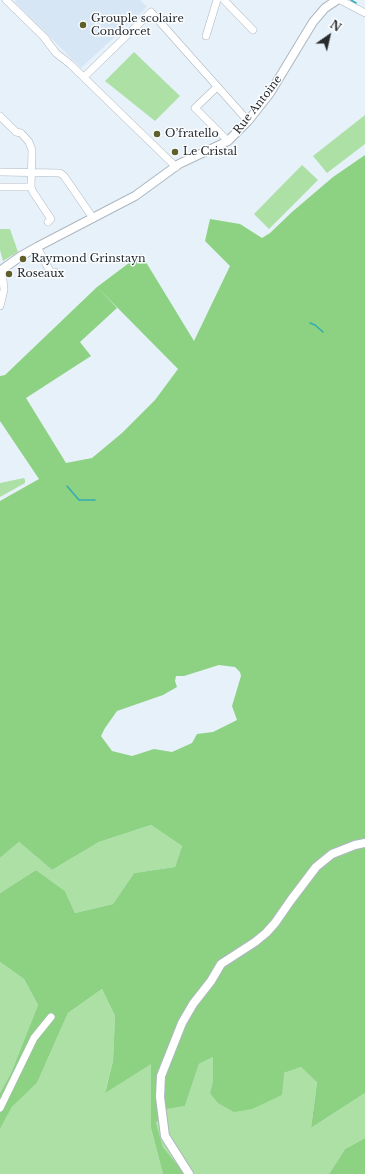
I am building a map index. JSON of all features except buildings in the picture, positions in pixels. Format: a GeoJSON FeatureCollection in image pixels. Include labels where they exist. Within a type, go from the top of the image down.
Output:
{"type":"FeatureCollection","features":[{"type":"Feature","properties":{"kind":"street"},"geometry":{"type":"LineString","coordinates":[[6,0],[43,36],[60,50],[70,64],[176,167]]}},
{"type":"Feature","properties":{"kind":"street"},"geometry":{"type":"LineString","coordinates":[[206,36],[217,0]]}},
{"type":"Feature","properties":{"kind":"street"},"geometry":{"type":"LineString","coordinates":[[224,0],[253,30]]}},
{"type":"Feature","properties":{"kind":"street","name":"Rue Antoine"},"geometry":{"type":"LineString","coordinates":[[0,271],[37,247],[135,196],[179,164],[228,141],[248,121],[270,93],[313,22],[325,8],[337,0]]}},
{"type":"Feature","properties":{"kind":"street"},"geometry":{"type":"LineString","coordinates":[[340,0],[365,14]]}},
{"type":"Feature","properties":{"kind":"street"},"geometry":{"type":"LineString","coordinates":[[84,77],[151,12],[248,121]]}},
{"type":"Feature","properties":{"kind":"street"},"geometry":{"type":"LineString","coordinates":[[217,87],[195,108],[228,141]]}},
{"type":"Feature","properties":{"kind":"street"},"geometry":{"type":"LineString","coordinates":[[0,116],[16,132],[21,133],[29,142],[32,150],[33,192],[51,219],[48,222]]}},
{"type":"Feature","properties":{"kind":"street"},"geometry":{"type":"LineString","coordinates":[[0,172],[60,173],[64,176],[93,218]]}},
{"type":"Feature","properties":{"kind":"street"},"geometry":{"type":"LineString","coordinates":[[0,187],[32,187]]}},
{"type":"Feature","properties":{"kind":"street"},"geometry":{"type":"LineString","coordinates":[[37,247],[51,273],[55,272]]}},
{"type":"Feature","properties":{"kind":"street"},"geometry":{"type":"LineString","coordinates":[[0,271],[3,279],[4,290],[0,306]]}},
{"type":"Feature","properties":{"kind":"street"},"geometry":{"type":"LineString","coordinates":[[189,1174],[165,1136],[160,1097],[160,1076],[182,1023],[222,964],[256,942],[266,933],[316,867],[326,858],[339,851],[365,843]]}},
{"type":"Feature","properties":{"kind":"street"},"geometry":{"type":"LineString","coordinates":[[0,1108],[34,1038],[51,1017]]}},
{"type":"Feature","properties":{"kind":"shaded area","name":"Grouple scolaire Condorcet"},"geometry":{"type":"Polygon","coordinates":[[[16,0],[140,0],[147,7],[81,68],[15,2],[16,0]]]}},
{"type":"Feature","properties":{"kind":"green space"},"geometry":{"type":"Polygon","coordinates":[[[134,52],[180,96],[155,121],[105,81],[134,52]]]}},
{"type":"Feature","properties":{"kind":"green space"},"geometry":{"type":"Polygon","coordinates":[[[365,115],[365,144],[327,173],[313,156],[365,115]]]}},
{"type":"Feature","properties":{"kind":"green space"},"geometry":{"type":"Polygon","coordinates":[[[365,155],[365,1093],[311,1128],[317,1082],[301,1067],[284,1073],[282,1095],[252,1109],[234,1112],[218,1103],[210,1093],[213,1081],[213,1057],[199,1064],[185,1106],[167,1109],[156,1123],[163,1147],[185,1174],[163,1174],[151,1128],[151,1064],[105,1093],[113,1061],[115,1016],[102,989],[68,1013],[37,1083],[12,1107],[0,1129],[0,1093],[11,1073],[38,1005],[24,979],[0,962],[0,893],[36,870],[65,891],[75,913],[113,904],[134,873],[175,867],[182,846],[151,825],[99,842],[52,870],[19,842],[0,858],[0,501],[39,479],[0,421],[0,376],[5,375],[97,287],[141,254],[194,341],[230,266],[205,241],[210,219],[240,224],[262,238],[270,233],[333,177],[365,155]],[[97,287],[117,308],[80,342],[91,356],[26,398],[66,463],[92,458],[122,433],[155,400],[178,369],[97,287]],[[219,665],[184,676],[176,676],[175,681],[177,687],[163,695],[117,711],[101,736],[112,751],[132,756],[154,749],[172,752],[192,743],[197,734],[213,732],[237,720],[232,706],[241,676],[240,672],[235,667],[219,665]]]}},
{"type":"Feature","properties":{"kind":"green space"},"geometry":{"type":"Polygon","coordinates":[[[302,165],[318,180],[269,229],[254,214],[302,165]]]}},
{"type":"Feature","properties":{"kind":"green space"},"geometry":{"type":"Polygon","coordinates":[[[0,229],[10,229],[18,252],[3,261],[0,250],[0,229]]]}},
{"type":"Feature","properties":{"kind":"green space"},"geometry":{"type":"Polygon","coordinates":[[[24,478],[25,483],[0,497],[0,483],[24,478]]]}},
{"type":"Feature","properties":{"kind":"green space"},"geometry":{"type":"Polygon","coordinates":[[[151,825],[182,846],[175,867],[134,873],[113,904],[75,913],[65,891],[36,870],[0,893],[0,858],[19,842],[52,870],[99,842],[151,825]]]}},
{"type":"Feature","properties":{"kind":"green space"},"geometry":{"type":"Polygon","coordinates":[[[0,962],[24,979],[38,1005],[11,1073],[0,1093],[0,962]]]}},
{"type":"Feature","properties":{"kind":"green space"},"geometry":{"type":"Polygon","coordinates":[[[102,989],[115,1016],[113,1061],[105,1092],[151,1063],[151,1128],[163,1174],[0,1174],[0,1129],[12,1107],[37,1083],[68,1013],[102,989]]]}},
{"type":"Feature","properties":{"kind":"green space"},"geometry":{"type":"Polygon","coordinates":[[[213,1057],[213,1082],[210,1093],[301,1067],[317,1081],[311,1128],[365,1093],[365,1138],[345,1149],[329,1174],[185,1174],[163,1147],[156,1123],[166,1109],[185,1106],[199,1064],[213,1057]]]}},
{"type":"Feature","properties":{"kind":"green space"},"geometry":{"type":"Polygon","coordinates":[[[365,1138],[365,1174],[329,1174],[345,1149],[365,1138]]]}},
{"type":"Feature","properties":{"kind":"waterway"},"geometry":{"type":"LineString","coordinates":[[351,0],[356,3]]}},
{"type":"Feature","properties":{"kind":"waterway"},"geometry":{"type":"LineString","coordinates":[[310,323],[315,325],[323,332]]}},
{"type":"Feature","properties":{"kind":"waterway"},"geometry":{"type":"LineString","coordinates":[[67,486],[79,500],[95,500]]}},
{"type":"Feature","properties":{"kind":"place","name":"Grouple scolaire Condorcet"},"geometry":{"type":"Point","coordinates":[83,25]}},
{"type":"Feature","properties":{"kind":"place","name":"O’fratello"},"geometry":{"type":"Point","coordinates":[157,134]}},
{"type":"Feature","properties":{"kind":"place","name":"Le Cristal"},"geometry":{"type":"Point","coordinates":[175,152]}},
{"type":"Feature","properties":{"kind":"place","name":"Raymond Grinstayn"},"geometry":{"type":"Point","coordinates":[23,259]}},
{"type":"Feature","properties":{"kind":"place","name":"Roseaux"},"geometry":{"type":"Point","coordinates":[9,274]}}]}
